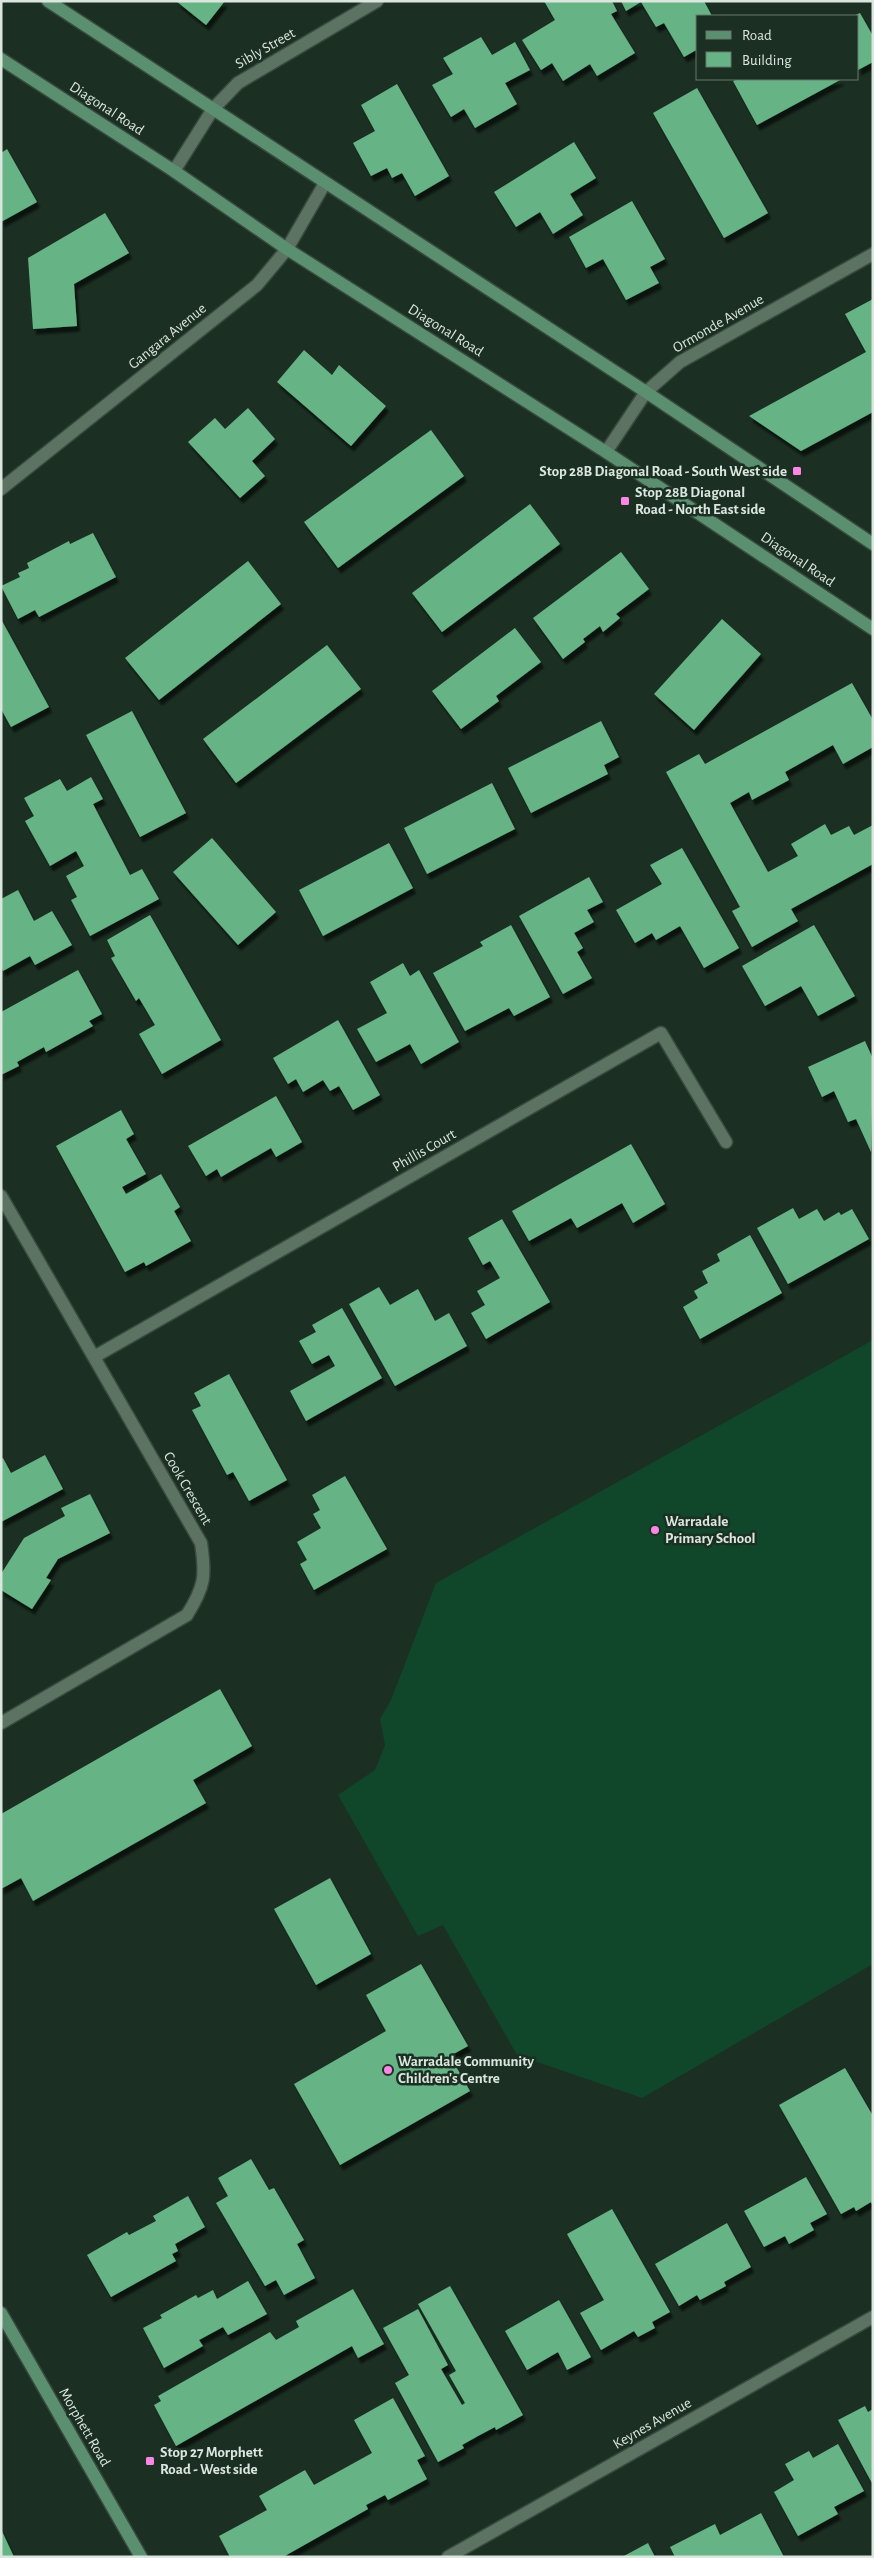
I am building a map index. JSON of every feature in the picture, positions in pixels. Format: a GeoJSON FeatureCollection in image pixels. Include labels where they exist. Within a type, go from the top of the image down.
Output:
{"type":"FeatureCollection","features":[{"type":"Feature","properties":{"kind":"main road"},"geometry":{"type":"LineString","coordinates":[[48,1],[325,184],[646,392],[873,544]]}},
{"type":"Feature","properties":{"kind":"main road","name":"Diagonal Road"},"geometry":{"type":"LineString","coordinates":[[1,59],[174,170],[287,249],[606,452],[873,629]]}},
{"type":"Feature","properties":{"kind":"main road","name":"Morphett Road"},"geometry":{"type":"LineString","coordinates":[[1,2313],[141,2557]]}},
{"type":"Feature","properties":{"kind":"street","name":"Sibly Street"},"geometry":{"type":"LineString","coordinates":[[174,170],[213,109],[238,83],[377,1]]}},
{"type":"Feature","properties":{"kind":"street","name":"Gangara Avenue"},"geometry":{"type":"LineString","coordinates":[[1,489],[257,285],[287,249],[325,184]]}},
{"type":"Feature","properties":{"kind":"street","name":"Ormonde Avenue"},"geometry":{"type":"LineString","coordinates":[[606,452],[646,392],[680,362],[873,254]]}},
{"type":"Feature","properties":{"kind":"street","name":"Phillis Court"},"geometry":{"type":"LineString","coordinates":[[94,1357],[661,1033],[726,1142]]}},
{"type":"Feature","properties":{"kind":"street","name":"Cook Crescent"},"geometry":{"type":"LineString","coordinates":[[1,1196],[201,1543],[205,1568],[201,1593],[187,1615],[1,1723]]}},
{"type":"Feature","properties":{"kind":"street","name":"Keynes Avenue"},"geometry":{"type":"LineString","coordinates":[[448,2557],[873,2316]]}},
{"type":"Feature","properties":{"kind":"green space"},"geometry":{"type":"Polygon","coordinates":[[[873,1340],[873,1964],[642,2098],[517,2055],[443,1925],[418,1936],[338,1795],[375,1770],[385,1745],[380,1719],[391,1700],[436,1583],[873,1340]]]}},
{"type":"Feature","properties":{"kind":"building"},"geometry":{"type":"Polygon","coordinates":[[[176,1],[225,1],[206,25],[176,1]]]}},
{"type":"Feature","properties":{"kind":"building"},"geometry":{"type":"Polygon","coordinates":[[[544,1],[612,1],[617,11],[611,14],[635,53],[597,76],[590,64],[563,81],[552,63],[541,70],[522,40],[555,20],[544,1]]]}},
{"type":"Feature","properties":{"kind":"building"},"geometry":{"type":"Polygon","coordinates":[[[621,1],[704,1],[711,15],[696,15],[696,50],[684,57],[664,23],[656,27],[641,2],[626,11],[621,1]]]}},
{"type":"Feature","properties":{"kind":"building"},"geometry":{"type":"Polygon","coordinates":[[[860,13],[873,36],[873,62],[859,69],[859,15],[855,15],[860,13]]]}},
{"type":"Feature","properties":{"kind":"building"},"geometry":{"type":"Polygon","coordinates":[[[481,37],[492,55],[515,42],[530,70],[505,83],[517,104],[475,128],[464,109],[451,117],[432,85],[453,74],[443,58],[481,37]]]}},
{"type":"Feature","properties":{"kind":"building"},"geometry":{"type":"Polygon","coordinates":[[[736,80],[840,80],[757,125],[733,81],[736,80]]]}},
{"type":"Feature","properties":{"kind":"building"},"geometry":{"type":"Polygon","coordinates":[[[397,84],[449,176],[415,196],[402,173],[392,178],[387,168],[371,176],[353,143],[375,131],[361,105],[397,84]]]}},
{"type":"Feature","properties":{"kind":"building"},"geometry":{"type":"Polygon","coordinates":[[[697,88],[768,213],[724,238],[653,113],[697,88]]]}},
{"type":"Feature","properties":{"kind":"building"},"geometry":{"type":"Polygon","coordinates":[[[574,142],[596,178],[570,194],[583,215],[553,234],[540,212],[516,227],[494,192],[574,142]]]}},
{"type":"Feature","properties":{"kind":"building"},"geometry":{"type":"Polygon","coordinates":[[[7,149],[37,202],[1,222],[1,153],[7,149]]]}},
{"type":"Feature","properties":{"kind":"building"},"geometry":{"type":"Polygon","coordinates":[[[632,201],[665,259],[650,267],[659,283],[626,300],[603,259],[586,268],[569,237],[632,201]]]}},
{"type":"Feature","properties":{"kind":"building"},"geometry":{"type":"Polygon","coordinates":[[[105,213],[129,253],[74,284],[77,326],[33,329],[28,258],[105,213]]]}},
{"type":"Feature","properties":{"kind":"building"},"geometry":{"type":"Polygon","coordinates":[[[873,299],[873,412],[801,451],[749,416],[866,352],[845,314],[873,299]]]}},
{"type":"Feature","properties":{"kind":"building"},"geometry":{"type":"Polygon","coordinates":[[[304,350],[332,375],[339,365],[386,406],[351,446],[277,382],[304,350]]]}},
{"type":"Feature","properties":{"kind":"building"},"geometry":{"type":"Polygon","coordinates":[[[248,408],[275,439],[252,461],[265,476],[240,498],[188,442],[215,418],[225,429],[248,408]]]}},
{"type":"Feature","properties":{"kind":"building"},"geometry":{"type":"Polygon","coordinates":[[[431,430],[464,476],[338,568],[304,522],[431,430]]]}},
{"type":"Feature","properties":{"kind":"building"},"geometry":{"type":"Polygon","coordinates":[[[530,504],[560,544],[442,632],[412,593],[530,504]]]}},
{"type":"Feature","properties":{"kind":"building"},"geometry":{"type":"Polygon","coordinates":[[[93,533],[116,577],[39,617],[35,610],[18,619],[1,586],[20,577],[18,573],[29,568],[27,563],[69,541],[70,544],[93,533]]]}},
{"type":"Feature","properties":{"kind":"building"},"geometry":{"type":"Polygon","coordinates":[[[621,552],[649,589],[616,614],[620,618],[603,632],[600,626],[583,639],[585,642],[563,659],[533,618],[621,552]]]}},
{"type":"Feature","properties":{"kind":"building"},"geometry":{"type":"Polygon","coordinates":[[[248,561],[281,604],[159,700],[125,658],[248,561]]]}},
{"type":"Feature","properties":{"kind":"building"},"geometry":{"type":"Polygon","coordinates":[[[1,619],[49,707],[11,727],[1,709],[1,619]]]}},
{"type":"Feature","properties":{"kind":"building"},"geometry":{"type":"Polygon","coordinates":[[[722,619],[761,654],[694,730],[654,694],[722,619]]]}},
{"type":"Feature","properties":{"kind":"building"},"geometry":{"type":"Polygon","coordinates":[[[515,628],[541,662],[496,696],[499,701],[461,729],[432,691],[515,628]]]}},
{"type":"Feature","properties":{"kind":"building"},"geometry":{"type":"Polygon","coordinates":[[[327,645],[361,689],[236,783],[203,739],[327,645]]]}},
{"type":"Feature","properties":{"kind":"building"},"geometry":{"type":"Polygon","coordinates":[[[852,683],[873,720],[873,747],[843,764],[833,745],[785,772],[789,780],[752,800],[749,792],[730,803],[768,872],[798,856],[791,844],[825,824],[831,835],[849,826],[854,835],[873,825],[873,864],[791,909],[798,921],[752,947],[732,911],[740,907],[666,772],[699,754],[705,764],[852,683]]]}},
{"type":"Feature","properties":{"kind":"building"},"geometry":{"type":"Polygon","coordinates":[[[132,711],[186,813],[140,837],[86,735],[132,711]]]}},
{"type":"Feature","properties":{"kind":"building"},"geometry":{"type":"Polygon","coordinates":[[[601,721],[619,757],[604,765],[608,774],[531,813],[508,768],[601,721]]]}},
{"type":"Feature","properties":{"kind":"building"},"geometry":{"type":"Polygon","coordinates":[[[91,777],[103,799],[93,804],[130,875],[142,869],[159,899],[90,936],[71,900],[77,897],[66,876],[84,866],[76,851],[50,866],[25,821],[34,816],[24,798],[60,779],[67,791],[91,777]]]}},
{"type":"Feature","properties":{"kind":"building"},"geometry":{"type":"Polygon","coordinates":[[[492,783],[515,829],[427,874],[404,828],[492,783]]]}},
{"type":"Feature","properties":{"kind":"building"},"geometry":{"type":"Polygon","coordinates":[[[212,838],[276,912],[238,945],[173,872],[212,838]]]}},
{"type":"Feature","properties":{"kind":"building"},"geometry":{"type":"Polygon","coordinates":[[[389,843],[413,888],[323,936],[299,890],[389,843]]]}},
{"type":"Feature","properties":{"kind":"building"},"geometry":{"type":"Polygon","coordinates":[[[682,848],[739,948],[704,968],[680,926],[656,940],[652,933],[635,943],[616,910],[662,884],[650,865],[682,848]]]}},
{"type":"Feature","properties":{"kind":"building"},"geometry":{"type":"Polygon","coordinates":[[[589,877],[603,902],[587,910],[594,922],[574,933],[583,948],[577,952],[592,978],[563,994],[519,916],[589,877]]]}},
{"type":"Feature","properties":{"kind":"building"},"geometry":{"type":"Polygon","coordinates":[[[18,890],[34,921],[52,911],[72,945],[35,965],[30,956],[3,971],[1,967],[1,899],[18,890]]]}},
{"type":"Feature","properties":{"kind":"building"},"geometry":{"type":"Polygon","coordinates":[[[150,915],[221,1040],[162,1074],[139,1034],[155,1025],[139,998],[136,1001],[111,958],[115,956],[107,940],[150,915]]]}},
{"type":"Feature","properties":{"kind":"building"},"geometry":{"type":"Polygon","coordinates":[[[511,925],[550,997],[514,1016],[509,1008],[465,1031],[433,973],[483,946],[480,942],[511,925]]]}},
{"type":"Feature","properties":{"kind":"building"},"geometry":{"type":"Polygon","coordinates":[[[814,925],[855,996],[818,1016],[801,986],[765,1006],[742,966],[814,925]]]}},
{"type":"Feature","properties":{"kind":"building"},"geometry":{"type":"Polygon","coordinates":[[[403,963],[410,976],[419,970],[459,1042],[421,1064],[410,1044],[376,1062],[357,1029],[387,1013],[370,982],[403,963]]]}},
{"type":"Feature","properties":{"kind":"building"},"geometry":{"type":"Polygon","coordinates":[[[78,970],[102,1014],[89,1021],[93,1026],[46,1052],[44,1047],[17,1062],[19,1066],[1,1075],[1,1012],[78,970]]]}},
{"type":"Feature","properties":{"kind":"building"},"geometry":{"type":"Polygon","coordinates":[[[338,1020],[380,1095],[353,1110],[339,1086],[330,1091],[323,1080],[303,1092],[296,1079],[288,1084],[273,1058],[338,1020]]]}},
{"type":"Feature","properties":{"kind":"building"},"geometry":{"type":"Polygon","coordinates":[[[865,1041],[873,1059],[871,1152],[856,1119],[848,1122],[834,1091],[822,1097],[808,1067],[865,1041]]]}},
{"type":"Feature","properties":{"kind":"building"},"geometry":{"type":"Polygon","coordinates":[[[276,1096],[302,1142],[276,1157],[271,1148],[221,1177],[217,1169],[206,1176],[188,1146],[276,1096]]]}},
{"type":"Feature","properties":{"kind":"building"},"geometry":{"type":"Polygon","coordinates":[[[121,1110],[134,1134],[126,1139],[146,1174],[122,1187],[126,1194],[161,1174],[180,1207],[174,1211],[191,1241],[146,1266],[144,1262],[125,1272],[56,1146],[121,1110]]]}},
{"type":"Feature","properties":{"kind":"building"},"geometry":{"type":"Polygon","coordinates":[[[631,1144],[665,1204],[633,1223],[622,1203],[577,1228],[571,1218],[529,1241],[512,1211],[631,1144]]]}},
{"type":"Feature","properties":{"kind":"building"},"geometry":{"type":"Polygon","coordinates":[[[793,1208],[799,1219],[817,1209],[824,1221],[839,1212],[841,1215],[852,1209],[869,1239],[788,1284],[757,1228],[793,1208]]]}},
{"type":"Feature","properties":{"kind":"building"},"geometry":{"type":"Polygon","coordinates":[[[502,1219],[550,1302],[486,1339],[471,1313],[485,1305],[477,1291],[500,1278],[490,1261],[483,1265],[468,1238],[502,1219]]]}},
{"type":"Feature","properties":{"kind":"building"},"geometry":{"type":"Polygon","coordinates":[[[750,1235],[782,1293],[700,1339],[683,1307],[698,1298],[694,1291],[708,1283],[702,1271],[720,1261],[717,1254],[750,1235]]]}},
{"type":"Feature","properties":{"kind":"building"},"geometry":{"type":"Polygon","coordinates":[[[379,1287],[390,1305],[418,1289],[435,1321],[449,1313],[467,1346],[395,1386],[349,1304],[379,1287]]]}},
{"type":"Feature","properties":{"kind":"building"},"geometry":{"type":"Polygon","coordinates":[[[342,1308],[382,1378],[306,1421],[290,1391],[335,1366],[329,1355],[312,1364],[299,1341],[316,1332],[312,1325],[342,1308]]]}},
{"type":"Feature","properties":{"kind":"building"},"geometry":{"type":"Polygon","coordinates":[[[229,1374],[287,1480],[249,1501],[233,1472],[227,1475],[192,1410],[201,1406],[194,1393],[229,1374]]]}},
{"type":"Feature","properties":{"kind":"building"},"geometry":{"type":"Polygon","coordinates":[[[45,1455],[63,1489],[1,1522],[1,1459],[3,1458],[11,1473],[45,1455]]]}},
{"type":"Feature","properties":{"kind":"building"},"geometry":{"type":"Polygon","coordinates":[[[345,1476],[387,1549],[314,1590],[300,1564],[307,1560],[297,1542],[321,1528],[313,1514],[320,1510],[312,1495],[345,1476]]]}},
{"type":"Feature","properties":{"kind":"building"},"geometry":{"type":"Polygon","coordinates":[[[90,1494],[110,1533],[58,1559],[46,1578],[51,1580],[32,1609],[1,1590],[1,1574],[24,1538],[65,1516],[61,1508],[90,1494]]]}},
{"type":"Feature","properties":{"kind":"building"},"geometry":{"type":"Polygon","coordinates":[[[220,1689],[252,1746],[193,1780],[206,1803],[33,1901],[21,1878],[1,1889],[1,1814],[220,1689]]]}},
{"type":"Feature","properties":{"kind":"building"},"geometry":{"type":"Polygon","coordinates":[[[330,1878],[371,1954],[316,1985],[274,1909],[330,1878]]]}},
{"type":"Feature","properties":{"kind":"building","name":"Warradale Community Children's Centre"},"geometry":{"type":"Polygon","coordinates":[[[421,1964],[468,2046],[450,2056],[470,2091],[340,2165],[294,2084],[386,2031],[366,1995],[421,1964]]]}},
{"type":"Feature","properties":{"kind":"building"},"geometry":{"type":"Polygon","coordinates":[[[845,2068],[873,2116],[873,2206],[871,2202],[856,2211],[854,2207],[841,2214],[779,2105],[845,2068]]]}},
{"type":"Feature","properties":{"kind":"building"},"geometry":{"type":"Polygon","coordinates":[[[251,2159],[269,2190],[274,2188],[304,2240],[297,2244],[315,2278],[284,2295],[276,2280],[265,2286],[216,2203],[228,2196],[218,2178],[251,2159]]]}},
{"type":"Feature","properties":{"kind":"building"},"geometry":{"type":"Polygon","coordinates":[[[806,2177],[827,2214],[810,2223],[814,2230],[789,2244],[785,2236],[764,2247],[744,2211],[806,2177]]]}},
{"type":"Feature","properties":{"kind":"building"},"geometry":{"type":"Polygon","coordinates":[[[188,2196],[205,2227],[175,2244],[178,2251],[172,2254],[176,2261],[111,2297],[87,2255],[127,2232],[129,2235],[156,2221],[153,2216],[188,2196]]]}},
{"type":"Feature","properties":{"kind":"building"},"geometry":{"type":"Polygon","coordinates":[[[612,2209],[670,2312],[652,2322],[655,2328],[638,2337],[634,2331],[601,2350],[580,2313],[604,2300],[567,2234],[612,2209]]]}},
{"type":"Feature","properties":{"kind":"building"},"geometry":{"type":"Polygon","coordinates":[[[727,2223],[751,2267],[724,2282],[726,2286],[700,2300],[697,2295],[679,2306],[655,2264],[727,2223]]]}},
{"type":"Feature","properties":{"kind":"building"},"geometry":{"type":"Polygon","coordinates":[[[248,2281],[267,2314],[228,2335],[223,2327],[199,2340],[203,2346],[164,2368],[143,2328],[162,2318],[160,2315],[196,2295],[198,2298],[213,2290],[217,2299],[248,2281]]]}},
{"type":"Feature","properties":{"kind":"building"},"geometry":{"type":"Polygon","coordinates":[[[450,2286],[523,2415],[496,2430],[495,2427],[478,2436],[462,2445],[464,2448],[438,2462],[395,2383],[409,2375],[383,2328],[418,2309],[448,2365],[441,2369],[462,2405],[465,2403],[449,2375],[456,2371],[418,2304],[450,2286]]]}},
{"type":"Feature","properties":{"kind":"building"},"geometry":{"type":"Polygon","coordinates":[[[353,2289],[384,2344],[358,2358],[352,2346],[176,2446],[154,2405],[161,2401],[158,2396],[270,2332],[276,2340],[299,2327],[296,2321],[353,2289]]]}},
{"type":"Feature","properties":{"kind":"building"},"geometry":{"type":"Polygon","coordinates":[[[559,2300],[591,2357],[567,2370],[558,2352],[527,2370],[505,2331],[559,2300]]]}},
{"type":"Feature","properties":{"kind":"building"},"geometry":{"type":"Polygon","coordinates":[[[393,2398],[425,2456],[417,2460],[427,2479],[388,2500],[385,2495],[366,2505],[368,2509],[283,2557],[230,2557],[219,2536],[267,2510],[259,2496],[305,2470],[314,2485],[372,2453],[354,2420],[393,2398]]]}},
{"type":"Feature","properties":{"kind":"building"},"geometry":{"type":"Polygon","coordinates":[[[865,2406],[868,2412],[873,2409],[873,2485],[838,2420],[865,2406]]]}},
{"type":"Feature","properties":{"kind":"building"},"geometry":{"type":"Polygon","coordinates":[[[838,2444],[864,2491],[834,2507],[838,2514],[798,2536],[774,2492],[794,2480],[785,2464],[809,2451],[813,2458],[838,2444]]]}},
{"type":"Feature","properties":{"kind":"building"},"geometry":{"type":"Polygon","coordinates":[[[761,2513],[784,2557],[675,2557],[670,2547],[715,2524],[720,2535],[761,2513]]]}},
{"type":"Feature","properties":{"kind":"building"},"geometry":{"type":"Polygon","coordinates":[[[1,2529],[14,2557],[1,2557],[1,2529]]]}},
{"type":"Feature","properties":{"kind":"building"},"geometry":{"type":"Polygon","coordinates":[[[648,2543],[655,2557],[622,2557],[648,2543]]]}},
{"type":"Feature","properties":{"kind":"place","name":"Stop 28B Diagonal Road - South West side"},"geometry":{"type":"Point","coordinates":[797,471]}},
{"type":"Feature","properties":{"kind":"place","name":"Stop 28B Diagonal Road - North East side"},"geometry":{"type":"Point","coordinates":[625,501]}},
{"type":"Feature","properties":{"kind":"place","name":"Warradale Primary School"},"geometry":{"type":"Point","coordinates":[655,1530]}},
{"type":"Feature","properties":{"kind":"place","name":"Warradale Community Children's Centre"},"geometry":{"type":"Point","coordinates":[388,2070]}},
{"type":"Feature","properties":{"kind":"place","name":"Stop 27 Morphett Road - West side"},"geometry":{"type":"Point","coordinates":[150,2461]}}]}
